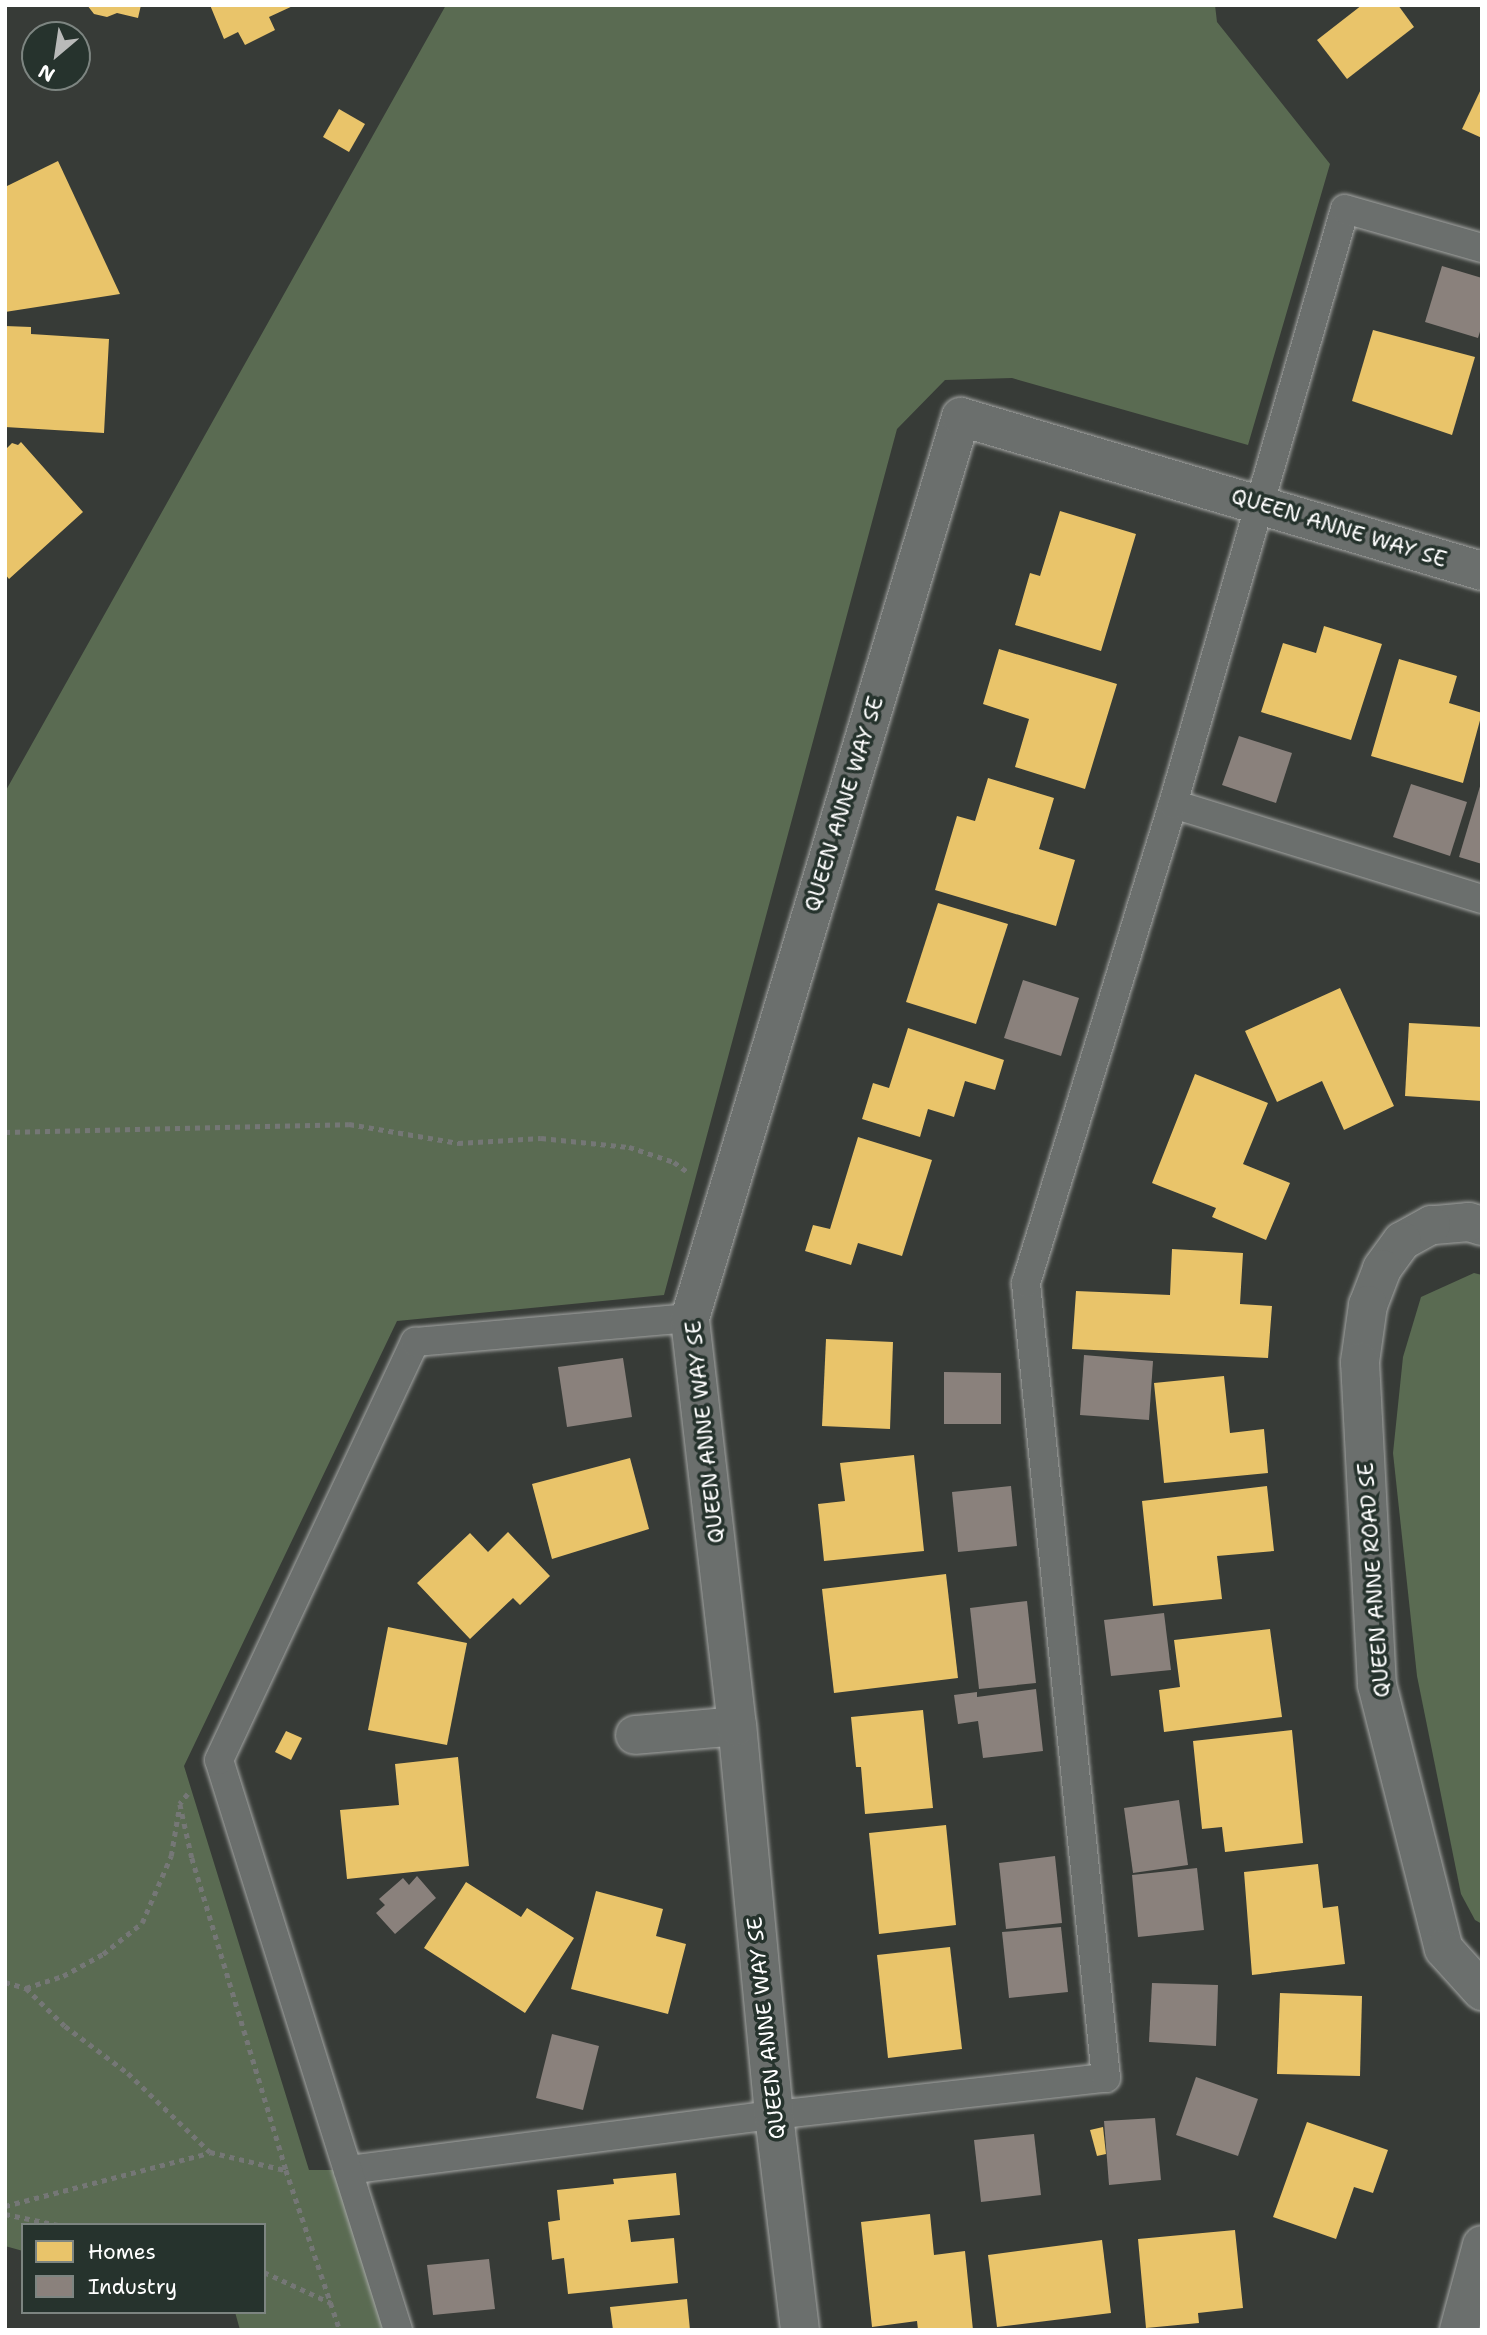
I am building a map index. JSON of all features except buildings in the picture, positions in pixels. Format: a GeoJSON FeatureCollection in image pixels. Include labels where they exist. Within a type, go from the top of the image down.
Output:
{"type":"FeatureCollection","features":[{"type":"Feature","properties":{"kind":"street","name":"QUEEN ANNE WAY SE"},"geometry":{"type":"LineString","coordinates":[[800,2330],[774,2115],[737,1727],[690,1318],[961,417],[1482,570]]}},
{"type":"Feature","properties":{"kind":"street","name":"QUEEN ANNE ROAD SE"},"geometry":{"type":"LineString","coordinates":[[1482,1226],[1469,1222],[1431,1225],[1402,1241],[1382,1269],[1367,1305],[1360,1362],[1377,1685],[1444,1949],[1482,1991]]}},
{"type":"Feature","properties":{"kind":"street"},"geometry":{"type":"LineString","coordinates":[[635,1735],[737,1727]]}},
{"type":"Feature","properties":{"kind":"street"},"geometry":{"type":"LineString","coordinates":[[1459,2330],[1482,2245]]}},
{"type":"Feature","properties":{"kind":"lane"},"geometry":{"type":"LineString","coordinates":[[348,2171],[774,2115],[1106,2078],[1026,1283],[1173,804],[1345,209],[1482,248]]}},
{"type":"Feature","properties":{"kind":"lane"},"geometry":{"type":"LineString","coordinates":[[1173,804],[1482,899]]}},
{"type":"Feature","properties":{"kind":"lane"},"geometry":{"type":"LineString","coordinates":[[398,2330],[219,1760],[415,1342],[690,1318]]}},
{"type":"Feature","properties":{"kind":"path"},"geometry":{"type":"LineString","coordinates":[[5,1132],[349,1124],[458,1143],[541,1138],[629,1147],[674,1162],[726,1198]]}},
{"type":"Feature","properties":{"kind":"path"},"geometry":{"type":"LineString","coordinates":[[5,1982],[26,1987],[63,1976],[103,1954],[142,1923],[171,1856],[180,1804],[219,1760]]}},
{"type":"Feature","properties":{"kind":"path"},"geometry":{"type":"LineString","coordinates":[[180,1804],[192,1858],[286,2170],[340,2330]]}},
{"type":"Feature","properties":{"kind":"path"},"geometry":{"type":"LineString","coordinates":[[26,1987],[65,2026],[128,2073],[210,2152]]}},
{"type":"Feature","properties":{"kind":"path"},"geometry":{"type":"LineString","coordinates":[[5,2206],[210,2152],[286,2170]]}},
{"type":"Feature","properties":{"kind":"path"},"geometry":{"type":"LineString","coordinates":[[5,2214],[48,2223]]}},
{"type":"Feature","properties":{"kind":"path"},"geometry":{"type":"LineString","coordinates":[[266,2273],[332,2304]]}},
{"type":"Feature","properties":{"kind":"green space"},"geometry":{"type":"Polygon","coordinates":[[[446,5],[1215,5],[1217,22],[1330,164],[1248,445],[1012,378],[945,380],[897,429],[664,1295],[397,1321],[184,1766],[309,2170],[348,2170],[398,2330],[240,2330],[236,2314],[266,2314],[266,2223],[21,2223],[21,2250],[5,2246],[5,792],[446,5]]]}},
{"type":"Feature","properties":{"kind":"green space"},"geometry":{"type":"Polygon","coordinates":[[[1474,1273],[1482,1275],[1482,1924],[1475,1920],[1461,1894],[1417,1676],[1393,1453],[1403,1357],[1421,1297],[1474,1273]]]}}]}
